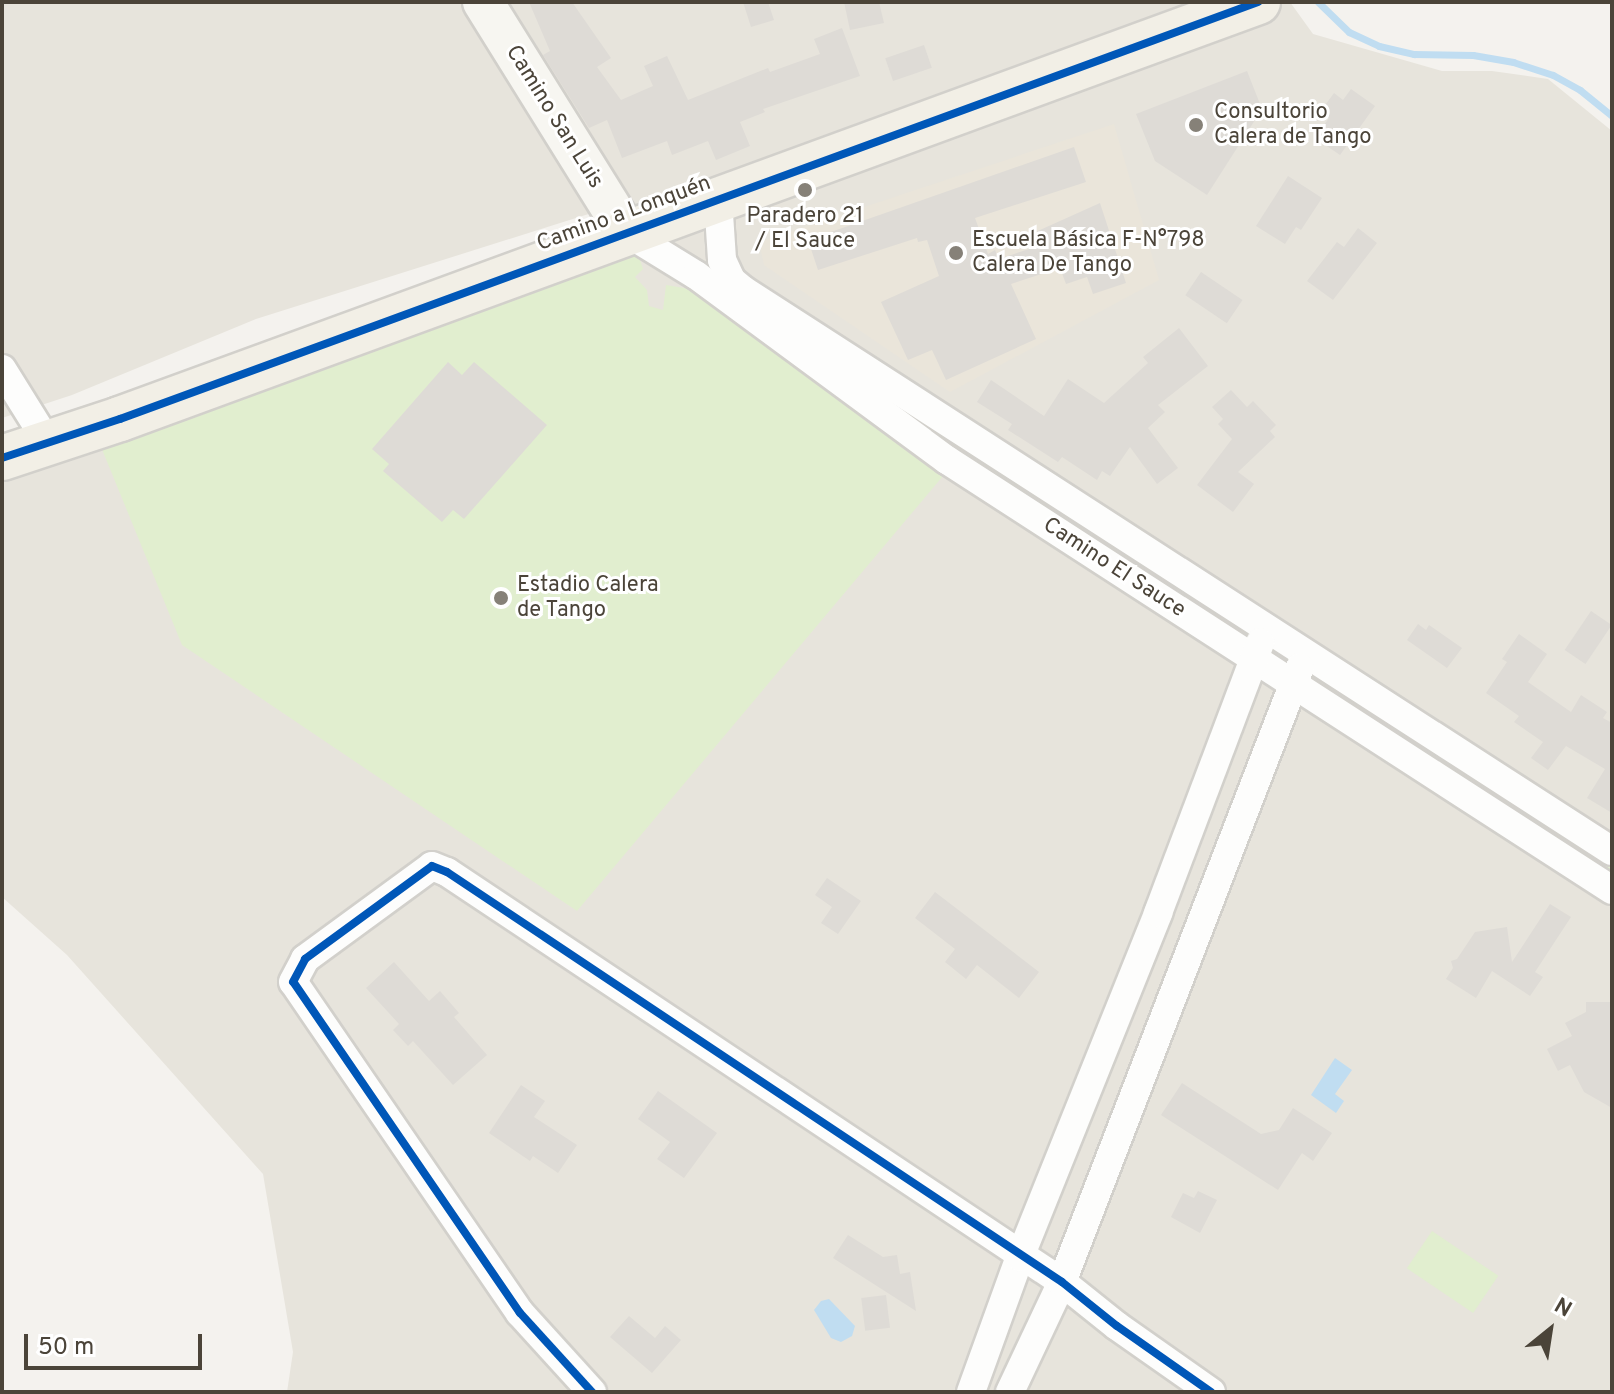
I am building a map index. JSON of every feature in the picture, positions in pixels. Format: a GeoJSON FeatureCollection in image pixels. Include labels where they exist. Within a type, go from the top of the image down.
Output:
{"type":"FeatureCollection","features":[{"type":"Feature","properties":{"kind":"main road","name":"Camino a Lonquén"},"geometry":{"type":"LineString","coordinates":[[17,448],[718,199],[1258,2]]}},
{"type":"Feature","properties":{"kind":"street","name":"Camino San Luis"},"geometry":{"type":"LineString","coordinates":[[483,2],[626,232]]}},
{"type":"Feature","properties":{"kind":"street"},"geometry":{"type":"LineString","coordinates":[[696,275],[722,260],[718,199]]}},
{"type":"Feature","properties":{"kind":"street","name":"Camino El Sauce"},"geometry":{"type":"LineString","coordinates":[[626,232],[696,275],[947,460],[1612,890]]}},
{"type":"Feature","properties":{"kind":"street","name":"Camino El Sauce"},"geometry":{"type":"LineString","coordinates":[[722,260],[732,281],[743,290],[1611,847]]}},
{"type":"Feature","properties":{"kind":"street"},"geometry":{"type":"LineString","coordinates":[[2,369],[17,448]]}},
{"type":"Feature","properties":{"kind":"street"},"geometry":{"type":"LineString","coordinates":[[971,1392],[1020,1257],[1158,913],[1266,627]]}},
{"type":"Feature","properties":{"kind":"street"},"geometry":{"type":"LineString","coordinates":[[1010,1392],[1062,1282],[1306,652]]}},
{"type":"Feature","properties":{"kind":"street"},"geometry":{"type":"LineString","coordinates":[[592,1392],[520,1313],[293,982],[305,959],[432,866],[447,872],[1020,1257],[1062,1282],[1211,1392]]}},
{"type":"Feature","properties":{"kind":"street"},"geometry":{"type":"LineString","coordinates":[[1158,913],[1198,931]]}},
{"type":"Feature","properties":{"kind":"shaded area"},"geometry":{"type":"Polygon","coordinates":[[[2,2],[471,2],[598,211],[256,319],[72,395],[2,418],[2,2]]]}},
{"type":"Feature","properties":{"kind":"shaded area"},"geometry":{"type":"Polygon","coordinates":[[[505,2],[1290,2],[1313,34],[1442,71],[1492,71],[1548,79],[1612,131],[1612,1392],[287,1392],[293,1352],[263,1174],[67,955],[2,897],[2,475],[621,251],[617,188],[505,2]]]}},
{"type":"Feature","properties":{"kind":"shaded area","name":"Escuela Básica F-N°798 Calera De Tango"},"geometry":{"type":"Polygon","coordinates":[[[1114,124],[1159,280],[950,392],[764,265],[759,242],[1114,124]]]}},
{"type":"Feature","properties":{"kind":"green space","name":"Estadio Calera de Tango"},"geometry":{"type":"Polygon","coordinates":[[[637,251],[643,269],[635,277],[647,290],[649,306],[663,310],[666,285],[690,289],[943,476],[577,911],[182,645],[99,442],[637,251]]]}},
{"type":"Feature","properties":{"kind":"green space"},"geometry":{"type":"Polygon","coordinates":[[[1328,683],[1612,867],[1606,878],[1321,693],[1328,683]]]}},
{"type":"Feature","properties":{"kind":"green space"},"geometry":{"type":"Polygon","coordinates":[[[1432,1231],[1498,1276],[1473,1313],[1407,1268],[1432,1231]]]}},
{"type":"Feature","properties":{"kind":"water"},"geometry":{"type":"Polygon","coordinates":[[[1335,1058],[1352,1070],[1335,1094],[1344,1101],[1336,1113],[1311,1095],[1335,1058]]]}},
{"type":"Feature","properties":{"kind":"water"},"geometry":{"type":"Polygon","coordinates":[[[829,1299],[855,1326],[852,1336],[841,1342],[831,1338],[814,1310],[821,1301],[829,1299]]]}},
{"type":"Feature","properties":{"kind":"building"},"geometry":{"type":"Polygon","coordinates":[[[529,2],[572,2],[611,58],[597,67],[621,100],[653,86],[644,66],[667,56],[688,100],[768,68],[770,72],[820,54],[814,39],[842,28],[860,76],[763,109],[765,112],[740,122],[750,146],[716,160],[708,141],[672,155],[667,141],[622,158],[607,120],[589,128],[543,55],[550,51],[529,2]]]}},
{"type":"Feature","properties":{"kind":"building"},"geometry":{"type":"Polygon","coordinates":[[[743,2],[768,2],[774,20],[751,27],[743,2]]]}},
{"type":"Feature","properties":{"kind":"building"},"geometry":{"type":"Polygon","coordinates":[[[844,2],[879,2],[884,23],[850,30],[844,2]]]}},
{"type":"Feature","properties":{"kind":"building"},"geometry":{"type":"Polygon","coordinates":[[[924,45],[932,68],[893,81],[885,58],[924,45]]]}},
{"type":"Feature","properties":{"kind":"building","name":"Consultorio Calera de Tango"},"geometry":{"type":"Polygon","coordinates":[[[1247,71],[1262,109],[1207,195],[1155,161],[1136,114],[1247,71]]]}},
{"type":"Feature","properties":{"kind":"building"},"geometry":{"type":"Polygon","coordinates":[[[1351,89],[1375,106],[1340,155],[1315,138],[1329,118],[1320,112],[1334,93],[1343,100],[1351,89]]]}},
{"type":"Feature","properties":{"kind":"building"},"geometry":{"type":"Polygon","coordinates":[[[1074,147],[1086,182],[975,218],[988,254],[995,250],[999,259],[1035,247],[1031,234],[1100,203],[1126,283],[1093,294],[1087,277],[1066,284],[1060,268],[1011,284],[1036,339],[946,380],[932,350],[908,360],[881,302],[939,276],[927,240],[918,242],[917,238],[818,270],[808,240],[1074,147]]]}},
{"type":"Feature","properties":{"kind":"building"},"geometry":{"type":"Polygon","coordinates":[[[1288,176],[1322,198],[1301,230],[1296,227],[1285,244],[1256,226],[1288,176]]]}},
{"type":"Feature","properties":{"kind":"building"},"geometry":{"type":"Polygon","coordinates":[[[1358,228],[1377,243],[1333,300],[1307,281],[1337,242],[1344,247],[1358,228]]]}},
{"type":"Feature","properties":{"kind":"building"},"geometry":{"type":"Polygon","coordinates":[[[1201,272],[1242,300],[1227,323],[1185,295],[1201,272]]]}},
{"type":"Feature","properties":{"kind":"building"},"geometry":{"type":"Polygon","coordinates":[[[1179,328],[1208,366],[1158,405],[1165,412],[1148,428],[1178,468],[1157,484],[1130,447],[1110,476],[1102,471],[1097,480],[1062,457],[1058,462],[1008,430],[1012,424],[977,402],[991,380],[1044,416],[1068,379],[1104,403],[1148,363],[1143,357],[1179,328]]]}},
{"type":"Feature","properties":{"kind":"building"},"geometry":{"type":"Polygon","coordinates":[[[448,362],[462,375],[474,362],[547,425],[464,519],[453,510],[442,522],[383,471],[389,464],[372,449],[448,362]]]}},
{"type":"Feature","properties":{"kind":"building"},"geometry":{"type":"Polygon","coordinates":[[[1231,390],[1247,407],[1253,401],[1276,425],[1270,431],[1275,437],[1238,472],[1254,484],[1233,512],[1197,485],[1232,439],[1218,424],[1223,419],[1212,407],[1231,390]]]}},
{"type":"Feature","properties":{"kind":"building"},"geometry":{"type":"Polygon","coordinates":[[[1591,611],[1612,625],[1585,664],[1565,650],[1591,611]]]}},
{"type":"Feature","properties":{"kind":"building"},"geometry":{"type":"Polygon","coordinates":[[[1418,624],[1426,630],[1429,625],[1462,648],[1447,668],[1407,640],[1418,624]]]}},
{"type":"Feature","properties":{"kind":"building"},"geometry":{"type":"Polygon","coordinates":[[[1519,634],[1547,654],[1528,682],[1571,712],[1581,695],[1607,712],[1603,718],[1612,723],[1612,813],[1587,798],[1605,769],[1566,746],[1548,770],[1531,758],[1543,742],[1514,722],[1519,716],[1486,693],[1507,662],[1502,659],[1519,634]]]}},
{"type":"Feature","properties":{"kind":"building"},"geometry":{"type":"Polygon","coordinates":[[[827,878],[861,901],[838,934],[821,923],[832,907],[815,895],[827,878]]]}},
{"type":"Feature","properties":{"kind":"building"},"geometry":{"type":"Polygon","coordinates":[[[935,892],[1039,972],[1019,998],[977,965],[966,979],[945,962],[955,949],[915,918],[935,892]]]}},
{"type":"Feature","properties":{"kind":"building"},"geometry":{"type":"Polygon","coordinates":[[[1550,904],[1571,917],[1535,972],[1543,977],[1530,996],[1492,971],[1476,998],[1446,979],[1453,968],[1451,961],[1457,959],[1475,932],[1507,927],[1512,962],[1550,904]]]}},
{"type":"Feature","properties":{"kind":"building"},"geometry":{"type":"Polygon","coordinates":[[[394,962],[429,1001],[440,991],[459,1013],[454,1017],[487,1055],[453,1085],[413,1041],[408,1046],[393,1030],[399,1024],[366,988],[394,962]]]}},
{"type":"Feature","properties":{"kind":"building"},"geometry":{"type":"Polygon","coordinates":[[[1586,1002],[1612,1002],[1612,1108],[1584,1092],[1570,1065],[1558,1071],[1547,1049],[1572,1036],[1565,1023],[1586,1012],[1586,1002]]]}},
{"type":"Feature","properties":{"kind":"building"},"geometry":{"type":"Polygon","coordinates":[[[1182,1083],[1261,1134],[1279,1130],[1293,1108],[1332,1133],[1313,1161],[1302,1153],[1278,1190],[1161,1115],[1182,1083]]]}},
{"type":"Feature","properties":{"kind":"building"},"geometry":{"type":"Polygon","coordinates":[[[521,1085],[545,1101],[534,1117],[577,1145],[558,1173],[533,1156],[530,1161],[489,1133],[521,1085]]]}},
{"type":"Feature","properties":{"kind":"building"},"geometry":{"type":"Polygon","coordinates":[[[658,1091],[717,1133],[684,1178],[657,1159],[670,1142],[638,1119],[658,1091]]]}},
{"type":"Feature","properties":{"kind":"building"},"geometry":{"type":"Polygon","coordinates":[[[1198,1191],[1217,1200],[1200,1233],[1171,1217],[1183,1193],[1194,1198],[1198,1191]]]}},
{"type":"Feature","properties":{"kind":"building"},"geometry":{"type":"Polygon","coordinates":[[[848,1235],[883,1257],[897,1255],[900,1274],[910,1272],[916,1311],[833,1258],[848,1235]]]}},
{"type":"Feature","properties":{"kind":"building"},"geometry":{"type":"Polygon","coordinates":[[[886,1295],[890,1328],[865,1331],[861,1298],[886,1295]]]}},
{"type":"Feature","properties":{"kind":"building"},"geometry":{"type":"Polygon","coordinates":[[[629,1316],[655,1338],[665,1326],[681,1340],[652,1373],[610,1337],[629,1316]]]}},
{"type":"Feature","properties":{"kind":"waterway"},"geometry":{"type":"LineString","coordinates":[[1318,2],[1349,32],[1379,46],[1414,54],[1473,55],[1513,62],[1553,75],[1580,90],[1612,116]]}},
{"type":"Feature","properties":{"kind":"cycle path"},"geometry":{"type":"LineString","coordinates":[[2,458],[120,419],[1258,2]]}},
{"type":"Feature","properties":{"kind":"cycle path"},"geometry":{"type":"LineString","coordinates":[[592,1392],[520,1313],[293,982],[305,959],[432,866],[447,872],[1062,1282],[1117,1326],[1211,1392]]}},
{"type":"Feature","properties":{"kind":"place","name":"Consultorio Calera de Tango"},"geometry":{"type":"Point","coordinates":[1196,125]}},
{"type":"Feature","properties":{"kind":"place","name":"Paradero 21 / El Sauce"},"geometry":{"type":"Point","coordinates":[805,190]}},
{"type":"Feature","properties":{"kind":"place","name":"Escuela Básica F-N°798 Calera De Tango"},"geometry":{"type":"Point","coordinates":[956,253]}},
{"type":"Feature","properties":{"kind":"place","name":"Estadio Calera de Tango"},"geometry":{"type":"Point","coordinates":[501,598]}}]}
